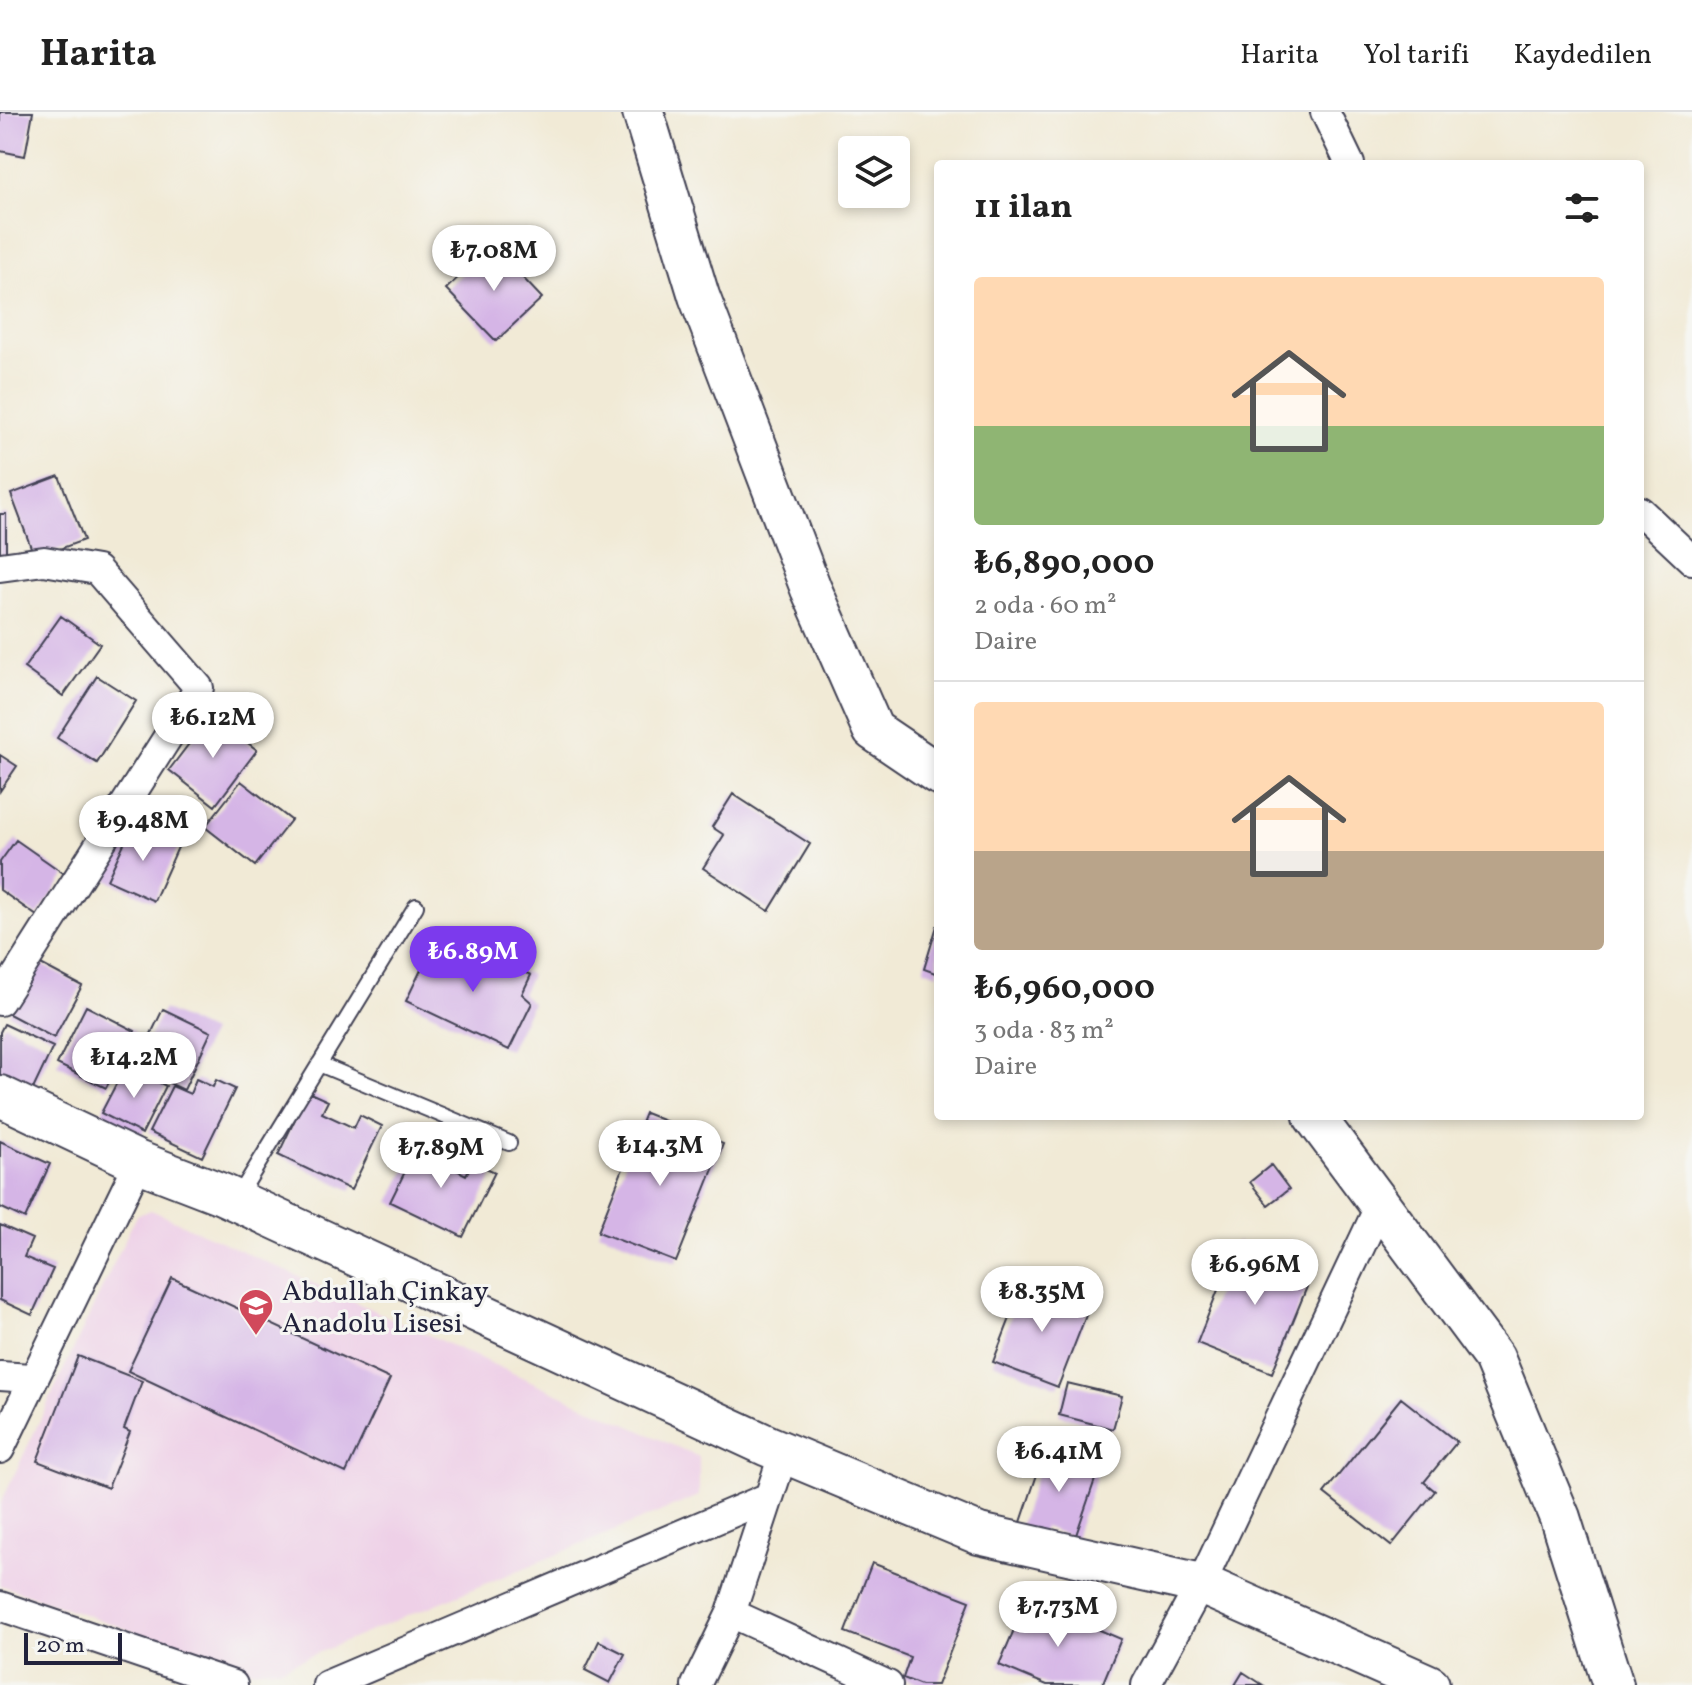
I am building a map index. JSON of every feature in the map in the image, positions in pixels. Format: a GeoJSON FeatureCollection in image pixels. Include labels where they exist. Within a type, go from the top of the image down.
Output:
{"type":"FeatureCollection","features":[{"type":"Feature","properties":{"kind":"street"},"geometry":{"type":"LineString","coordinates":[[643,112],[699,296],[811,589],[873,730],[934,771]]}},
{"type":"Feature","properties":{"kind":"street"},"geometry":{"type":"LineString","coordinates":[[1325,112],[1348,160]]}},
{"type":"Feature","properties":{"kind":"street"},"geometry":{"type":"LineString","coordinates":[[1644,515],[1692,560]]}},
{"type":"Feature","properties":{"kind":"street"},"geometry":{"type":"LineString","coordinates":[[0,567],[44,561],[97,570],[199,688],[0,1001]]}},
{"type":"Feature","properties":{"kind":"street"},"geometry":{"type":"LineString","coordinates":[[0,1096],[139,1162],[236,1201],[784,1452],[979,1534],[1201,1584],[1385,1676],[1429,1685]]}},
{"type":"Feature","properties":{"kind":"street"},"geometry":{"type":"LineString","coordinates":[[1317,1120],[1494,1358],[1560,1518],[1613,1685]]}},
{"type":"Feature","properties":{"kind":"street"},"geometry":{"type":"LineString","coordinates":[[0,1449],[31,1378],[139,1162]]}},
{"type":"Feature","properties":{"kind":"street"},"geometry":{"type":"LineString","coordinates":[[1146,1685],[1201,1584],[1380,1205]]}},
{"type":"Feature","properties":{"kind":"street"},"geometry":{"type":"LineString","coordinates":[[0,1376],[31,1378]]}},
{"type":"Feature","properties":{"kind":"street"},"geometry":{"type":"LineString","coordinates":[[696,1685],[731,1613],[784,1452]]}},
{"type":"Feature","properties":{"kind":"street"},"geometry":{"type":"LineString","coordinates":[[327,1685],[769,1497]]}},
{"type":"Feature","properties":{"kind":"street"},"geometry":{"type":"LineString","coordinates":[[0,1606],[233,1685]]}},
{"type":"Feature","properties":{"kind":"street"},"geometry":{"type":"LineString","coordinates":[[731,1613],[888,1685]]}},
{"type":"Feature","properties":{"kind":"lane"},"geometry":{"type":"LineString","coordinates":[[236,1201],[416,906]]}},
{"type":"Feature","properties":{"kind":"lane"},"geometry":{"type":"LineString","coordinates":[[319,1064],[509,1143]]}},
{"type":"Feature","properties":{"kind":"shaded area","name":"Abdullah Çinkay Anadolu Lisesi"},"geometry":{"type":"Polygon","coordinates":[[[151,1210],[699,1457],[699,1496],[281,1668],[244,1670],[0,1585],[0,1505],[136,1216],[151,1210]]]}},
{"type":"Feature","properties":{"kind":"building"},"geometry":{"type":"Polygon","coordinates":[[[0,112],[33,112],[25,156],[0,151],[0,112]]]}},
{"type":"Feature","properties":{"kind":"building"},"geometry":{"type":"Polygon","coordinates":[[[492,245],[542,298],[496,341],[446,289],[492,245]]]}},
{"type":"Feature","properties":{"kind":"building"},"geometry":{"type":"Polygon","coordinates":[[[59,476],[84,540],[35,558],[11,494],[59,476]]]}},
{"type":"Feature","properties":{"kind":"building"},"geometry":{"type":"Polygon","coordinates":[[[0,514],[6,514],[6,577],[0,577],[0,514]]]}},
{"type":"Feature","properties":{"kind":"building"},"geometry":{"type":"Polygon","coordinates":[[[61,616],[100,644],[63,696],[24,668],[61,616]]]}},
{"type":"Feature","properties":{"kind":"building"},"geometry":{"type":"Polygon","coordinates":[[[97,676],[136,701],[97,763],[57,738],[97,676]]]}},
{"type":"Feature","properties":{"kind":"building"},"geometry":{"type":"Polygon","coordinates":[[[211,715],[257,750],[215,806],[169,770],[211,715]]]}},
{"type":"Feature","properties":{"kind":"building"},"geometry":{"type":"Polygon","coordinates":[[[0,755],[17,766],[0,791],[0,755]]]}},
{"type":"Feature","properties":{"kind":"building"},"geometry":{"type":"Polygon","coordinates":[[[241,781],[291,820],[255,866],[205,827],[241,781]]]}},
{"type":"Feature","properties":{"kind":"building"},"geometry":{"type":"Polygon","coordinates":[[[733,794],[810,844],[769,911],[703,868],[724,835],[712,827],[733,794]]]}},
{"type":"Feature","properties":{"kind":"building"},"geometry":{"type":"Polygon","coordinates":[[[133,824],[179,845],[154,901],[107,880],[133,824]]]}},
{"type":"Feature","properties":{"kind":"building"},"geometry":{"type":"Polygon","coordinates":[[[16,840],[66,875],[37,916],[0,890],[0,862],[16,840]]]}},
{"type":"Feature","properties":{"kind":"building"},"geometry":{"type":"Polygon","coordinates":[[[934,936],[934,973],[924,969],[934,936]]]}},
{"type":"Feature","properties":{"kind":"building"},"geometry":{"type":"Polygon","coordinates":[[[460,940],[481,950],[477,957],[508,972],[511,966],[531,975],[522,994],[532,1003],[509,1050],[406,1001],[432,947],[452,957],[460,940]]]}},
{"type":"Feature","properties":{"kind":"building"},"geometry":{"type":"Polygon","coordinates":[[[37,962],[82,986],[54,1038],[9,1014],[37,962]]]}},
{"type":"Feature","properties":{"kind":"building"},"geometry":{"type":"Polygon","coordinates":[[[86,1006],[135,1031],[106,1088],[57,1064],[86,1006]]]}},
{"type":"Feature","properties":{"kind":"building"},"geometry":{"type":"Polygon","coordinates":[[[163,1009],[211,1032],[184,1090],[135,1067],[163,1009]]]}},
{"type":"Feature","properties":{"kind":"building"},"geometry":{"type":"Polygon","coordinates":[[[4,1024],[53,1047],[26,1104],[0,1092],[0,1032],[4,1024]]]}},
{"type":"Feature","properties":{"kind":"building"},"geometry":{"type":"Polygon","coordinates":[[[126,1065],[166,1086],[142,1134],[101,1113],[126,1065]]]}},
{"type":"Feature","properties":{"kind":"building"},"geometry":{"type":"Polygon","coordinates":[[[196,1079],[213,1087],[216,1080],[235,1089],[202,1157],[149,1132],[172,1086],[190,1094],[196,1079]]]}},
{"type":"Feature","properties":{"kind":"building"},"geometry":{"type":"Polygon","coordinates":[[[308,1092],[328,1101],[322,1113],[354,1128],[360,1115],[382,1126],[351,1190],[278,1155],[308,1092]]]}},
{"type":"Feature","properties":{"kind":"building"},"geometry":{"type":"Polygon","coordinates":[[[645,1113],[723,1144],[676,1262],[598,1232],[645,1113]]]}},
{"type":"Feature","properties":{"kind":"building"},"geometry":{"type":"Polygon","coordinates":[[[421,1139],[440,1148],[435,1159],[466,1175],[473,1162],[495,1172],[463,1237],[390,1202],[421,1139]]]}},
{"type":"Feature","properties":{"kind":"building"},"geometry":{"type":"Polygon","coordinates":[[[0,1141],[50,1164],[25,1219],[0,1207],[0,1141]]]}},
{"type":"Feature","properties":{"kind":"building"},"geometry":{"type":"Polygon","coordinates":[[[1271,1165],[1289,1189],[1268,1205],[1250,1182],[1271,1165]]]}},
{"type":"Feature","properties":{"kind":"building"},"geometry":{"type":"Polygon","coordinates":[[[0,1225],[32,1239],[24,1257],[53,1269],[32,1315],[0,1300],[0,1225]]]}},
{"type":"Feature","properties":{"kind":"building"},"geometry":{"type":"Polygon","coordinates":[[[1237,1242],[1313,1272],[1272,1373],[1197,1343],[1237,1242]]]}},
{"type":"Feature","properties":{"kind":"building"},"geometry":{"type":"Polygon","coordinates":[[[172,1278],[390,1379],[346,1473],[128,1371],[172,1278]]]}},
{"type":"Feature","properties":{"kind":"building"},"geometry":{"type":"Polygon","coordinates":[[[1025,1280],[1090,1305],[1058,1387],[993,1362],[1025,1280]]]}},
{"type":"Feature","properties":{"kind":"building"},"geometry":{"type":"Polygon","coordinates":[[[78,1356],[142,1381],[124,1429],[130,1432],[108,1488],[37,1461],[78,1356]]]}},
{"type":"Feature","properties":{"kind":"building"},"geometry":{"type":"Polygon","coordinates":[[[1067,1383],[1122,1396],[1113,1429],[1059,1415],[1067,1383]]]}},
{"type":"Feature","properties":{"kind":"building"},"geometry":{"type":"Polygon","coordinates":[[[1401,1398],[1457,1442],[1424,1482],[1435,1491],[1391,1546],[1324,1493],[1401,1398]]]}},
{"type":"Feature","properties":{"kind":"building"},"geometry":{"type":"Polygon","coordinates":[[[1047,1445],[1101,1462],[1075,1538],[1044,1527],[1040,1541],[1017,1534],[1047,1445]]]}},
{"type":"Feature","properties":{"kind":"building"},"geometry":{"type":"Polygon","coordinates":[[[872,1563],[970,1601],[937,1685],[921,1685],[903,1678],[910,1657],[845,1632],[872,1563]]]}},
{"type":"Feature","properties":{"kind":"building"},"geometry":{"type":"Polygon","coordinates":[[[1027,1599],[1121,1639],[1102,1685],[1047,1685],[999,1665],[1027,1599]]]}},
{"type":"Feature","properties":{"kind":"building"},"geometry":{"type":"Polygon","coordinates":[[[599,1641],[625,1654],[610,1683],[585,1670],[599,1641]]]}},
{"type":"Feature","properties":{"kind":"building"},"geometry":{"type":"Polygon","coordinates":[[[1243,1672],[1263,1685],[1235,1685],[1243,1672]]]}},
{"type":"Feature","properties":{"kind":"place","name":"Abdullah Çinkay Anadolu Lisesi"},"geometry":{"type":"Point","coordinates":[256,1337]}}]}
